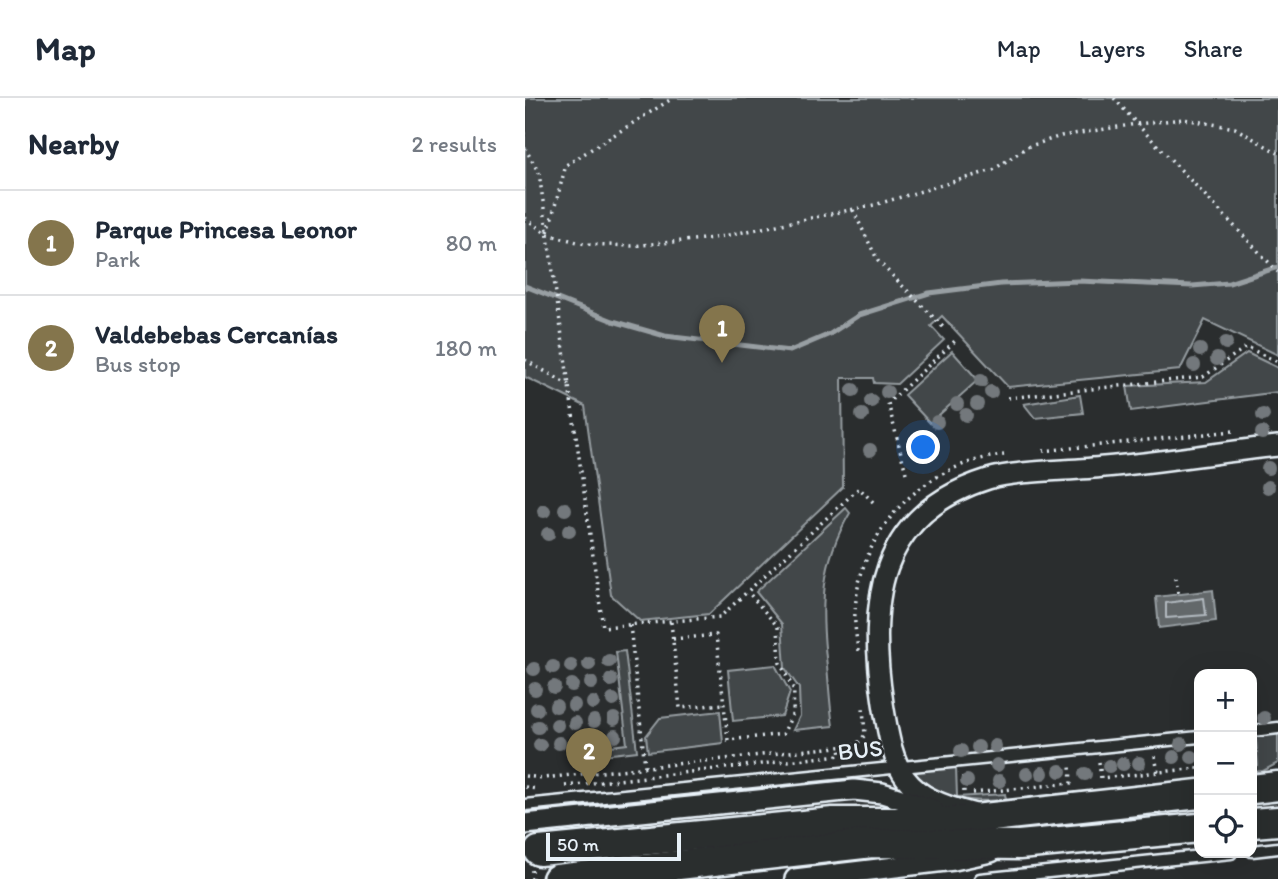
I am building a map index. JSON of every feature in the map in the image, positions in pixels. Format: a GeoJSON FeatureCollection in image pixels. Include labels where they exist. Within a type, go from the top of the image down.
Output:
{"type":"FeatureCollection","features":[{"type":"Feature","properties":{"kind":"main road"},"geometry":{"type":"LineString","coordinates":[[539,851],[833,822],[918,824],[1194,795]]}},
{"type":"Feature","properties":{"kind":"main road"},"geometry":{"type":"LineString","coordinates":[[1257,823],[1278,821]]}},
{"type":"Feature","properties":{"kind":"main road"},"geometry":{"type":"LineString","coordinates":[[557,879],[872,843],[1019,845],[1194,828]]}},
{"type":"Feature","properties":{"kind":"street"},"geometry":{"type":"LineString","coordinates":[[986,817],[929,800],[897,767],[889,745],[882,697],[876,614],[880,589],[891,558],[902,538],[924,514],[943,499],[990,478],[1278,446]]}},
{"type":"Feature","properties":{"kind":"street"},"geometry":{"type":"LineString","coordinates":[[525,824],[854,790],[882,793],[937,810],[986,817]]}},
{"type":"Feature","properties":{"kind":"street"},"geometry":{"type":"LineString","coordinates":[[795,879],[954,860],[1019,845]]}},
{"type":"Feature","properties":{"kind":"lane"},"geometry":{"type":"LineString","coordinates":[[1257,730],[1278,728]]}},
{"type":"Feature","properties":{"kind":"lane","name":"BUS"},"geometry":{"type":"LineString","coordinates":[[526,801],[1194,737]]}},
{"type":"Feature","properties":{"kind":"lane"},"geometry":{"type":"LineString","coordinates":[[1257,850],[1278,848]]}},
{"type":"Feature","properties":{"kind":"lane"},"geometry":{"type":"LineString","coordinates":[[981,879],[1194,857]]}},
{"type":"Feature","properties":{"kind":"path"},"geometry":{"type":"LineString","coordinates":[[547,234],[566,164],[673,98]]}},
{"type":"Feature","properties":{"kind":"path"},"geometry":{"type":"LineString","coordinates":[[1114,98],[1278,272]]}},
{"type":"Feature","properties":{"kind":"path"},"geometry":{"type":"LineString","coordinates":[[525,218],[547,234],[585,244],[631,246],[715,238],[835,211],[853,210],[993,170],[1027,147],[1062,136],[1184,119],[1235,128],[1278,153]]}},
{"type":"Feature","properties":{"kind":"path"},"geometry":{"type":"LineString","coordinates":[[525,148],[539,173],[603,627],[720,617],[859,488],[874,504]]}},
{"type":"Feature","properties":{"kind":"path"},"geometry":{"type":"LineString","coordinates":[[853,210],[878,261],[910,289],[944,328]]}},
{"type":"Feature","properties":{"kind":"path"},"geometry":{"type":"LineString","coordinates":[[906,473],[888,403],[956,340]]}},
{"type":"Feature","properties":{"kind":"path"},"geometry":{"type":"LineString","coordinates":[[1008,398],[1203,377],[1246,346],[1278,362]]}},
{"type":"Feature","properties":{"kind":"path"},"geometry":{"type":"LineString","coordinates":[[525,360],[569,385]]}},
{"type":"Feature","properties":{"kind":"path"},"geometry":{"type":"LineString","coordinates":[[1037,452],[1245,429]]}},
{"type":"Feature","properties":{"kind":"path"},"geometry":{"type":"LineString","coordinates":[[991,456],[1010,454]]}},
{"type":"Feature","properties":{"kind":"path"},"geometry":{"type":"LineString","coordinates":[[1176,577],[1178,594]]}},
{"type":"Feature","properties":{"kind":"path"},"geometry":{"type":"LineString","coordinates":[[673,639],[716,635],[728,740],[783,734],[793,713],[794,690],[780,663],[778,626],[748,592]]}},
{"type":"Feature","properties":{"kind":"path"},"geometry":{"type":"LineString","coordinates":[[671,622],[680,708],[724,704]]}},
{"type":"Feature","properties":{"kind":"path"},"geometry":{"type":"LineString","coordinates":[[630,625],[645,766]]}},
{"type":"Feature","properties":{"kind":"path"},"geometry":{"type":"LineString","coordinates":[[526,801],[525,776],[544,778],[840,748],[856,745],[863,739],[865,723]]}},
{"type":"Feature","properties":{"kind":"path"},"geometry":{"type":"LineString","coordinates":[[564,786],[841,755],[840,748]]}},
{"type":"Feature","properties":{"kind":"path"},"geometry":{"type":"LineString","coordinates":[[1143,757],[1156,756],[1158,772]]}},
{"type":"Feature","properties":{"kind":"path"},"geometry":{"type":"LineString","coordinates":[[1090,763],[1110,761]]}},
{"type":"Feature","properties":{"kind":"path"},"geometry":{"type":"LineString","coordinates":[[1100,762],[1101,778],[1194,768]]}},
{"type":"Feature","properties":{"kind":"path"},"geometry":{"type":"LineString","coordinates":[[1058,766],[1080,764]]}},
{"type":"Feature","properties":{"kind":"path"},"geometry":{"type":"LineString","coordinates":[[974,775],[962,776],[964,794],[1071,783],[1070,765]]}},
{"type":"Feature","properties":{"kind":"shaded area"},"geometry":{"type":"Polygon","coordinates":[[[525,98],[1278,98],[1278,355],[1205,320],[1180,370],[1008,387],[942,316],[931,326],[944,340],[897,384],[874,383],[873,378],[842,378],[843,487],[709,614],[640,621],[611,595],[585,406],[525,377],[525,98]]]}},
{"type":"Feature","properties":{"kind":"shaded area"},"geometry":{"type":"Polygon","coordinates":[[[952,351],[978,380],[930,423],[904,395],[952,351]]]}},
{"type":"Feature","properties":{"kind":"shaded area"},"geometry":{"type":"Polygon","coordinates":[[[1247,353],[1278,368],[1278,392],[1131,411],[1127,386],[1206,382],[1247,353]]]}},
{"type":"Feature","properties":{"kind":"shaded area"},"geometry":{"type":"Polygon","coordinates":[[[1080,395],[1083,413],[1035,418],[1024,404],[1080,395]]]}},
{"type":"Feature","properties":{"kind":"shaded area"},"geometry":{"type":"Polygon","coordinates":[[[846,508],[850,513],[833,550],[823,606],[833,726],[793,730],[800,716],[799,688],[785,668],[782,624],[756,592],[846,508]]]}},
{"type":"Feature","properties":{"kind":"shaded area"},"geometry":{"type":"Polygon","coordinates":[[[625,651],[637,751],[569,759],[568,751],[627,744],[616,652],[625,651]]]}},
{"type":"Feature","properties":{"kind":"shaded area"},"geometry":{"type":"Polygon","coordinates":[[[775,665],[790,692],[782,716],[733,721],[728,670],[775,665]]]}},
{"type":"Feature","properties":{"kind":"shaded area"},"geometry":{"type":"Polygon","coordinates":[[[720,711],[723,743],[648,752],[646,736],[660,718],[720,711]]]}},
{"type":"Feature","properties":{"kind":"shaded area"},"geometry":{"type":"Polygon","coordinates":[[[1278,733],[1278,763],[1257,772],[1258,765],[1257,735],[1278,733]]]}},
{"type":"Feature","properties":{"kind":"shaded area"},"geometry":{"type":"Polygon","coordinates":[[[956,767],[957,797],[1005,794],[1006,800],[979,801],[955,797],[932,788],[911,771],[956,767]]]}},
{"type":"Feature","properties":{"kind":"water"},"geometry":{"type":"Polygon","coordinates":[[[1213,590],[1216,621],[1159,628],[1156,597],[1213,590]]]}},
{"type":"Feature","properties":{"kind":"waterway"},"geometry":{"type":"LineString","coordinates":[[525,286],[613,321],[665,336],[790,351],[830,334],[859,315],[929,293],[1001,284],[1079,281],[1192,286],[1229,283],[1278,267]]}},
{"type":"Feature","properties":{"kind":"place","name":"Parque Princesa Leonor"},"geometry":{"type":"Point","coordinates":[722,363]}},
{"type":"Feature","properties":{"kind":"place","name":"Valdebebas Cercanías"},"geometry":{"type":"Point","coordinates":[589,786]}}]}
